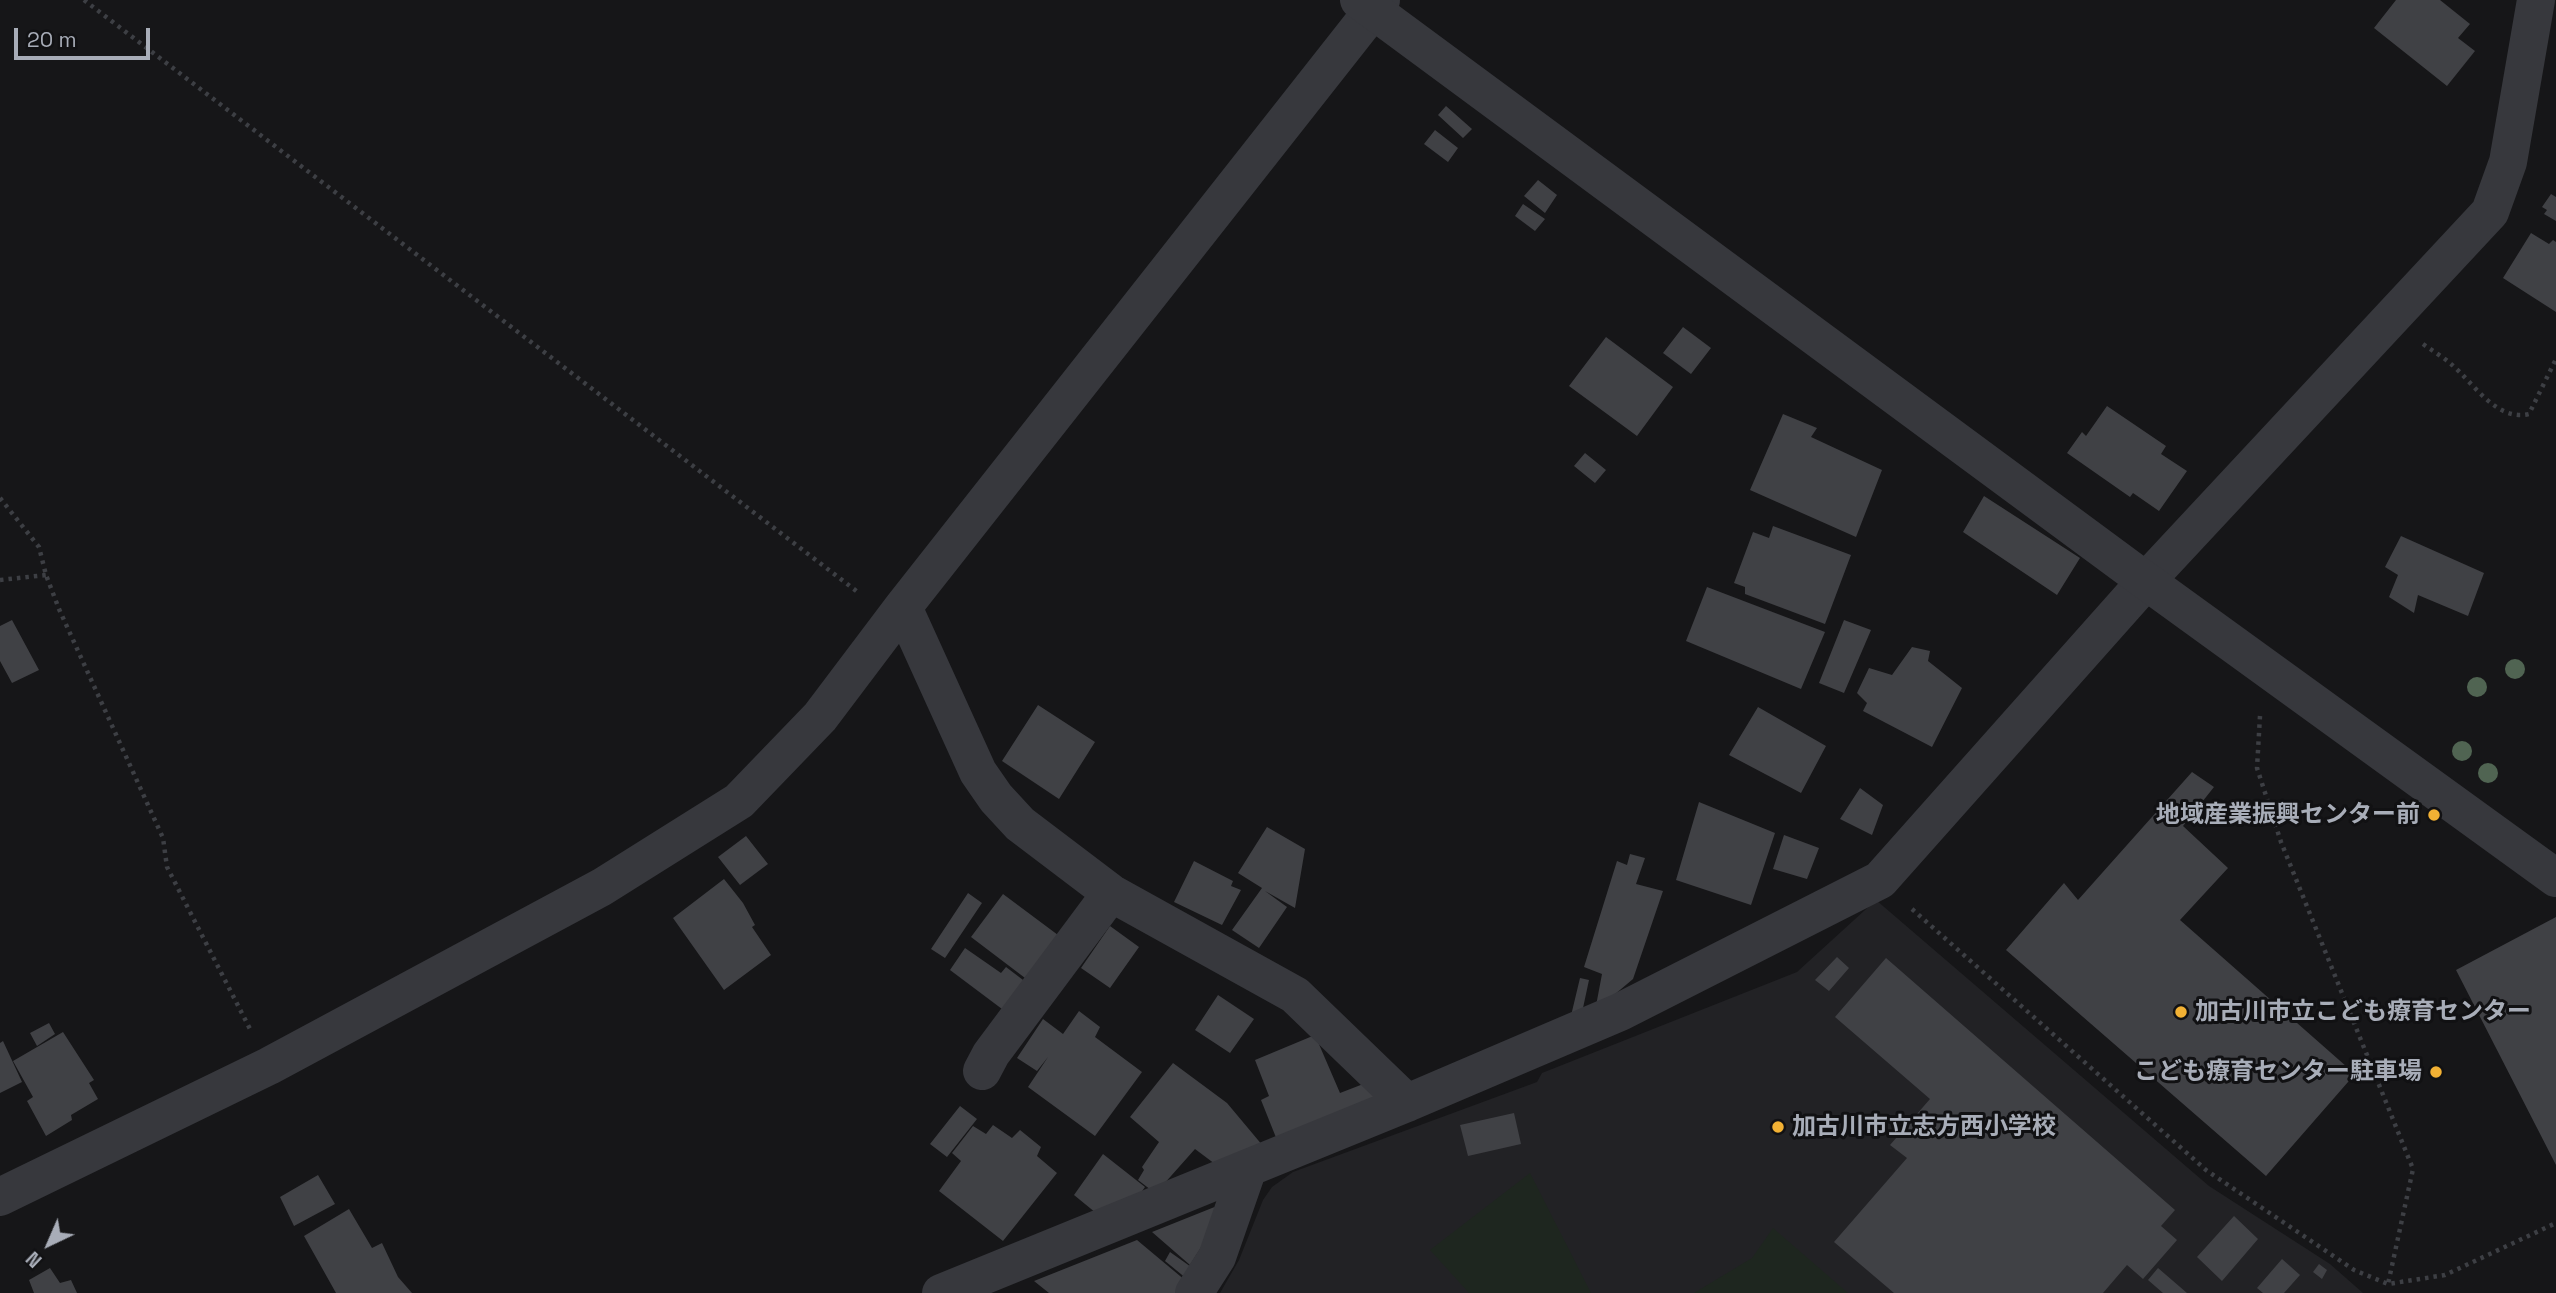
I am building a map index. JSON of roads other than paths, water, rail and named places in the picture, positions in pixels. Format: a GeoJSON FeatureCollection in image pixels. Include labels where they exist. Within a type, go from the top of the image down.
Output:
{"type":"FeatureCollection","features":[{"type":"Feature","properties":{"kind":"street"},"geometry":{"type":"LineString","coordinates":[[941,1293],[1407,1103],[1620,1012],[1880,880],[2146,581],[2490,212],[2508,162],[2536,0]]}},
{"type":"Feature","properties":{"kind":"street"},"geometry":{"type":"LineString","coordinates":[[0,1197],[269,1066],[602,887],[739,800],[820,717],[1371,4],[2146,581],[2556,878]]}},
{"type":"Feature","properties":{"kind":"street"},"geometry":{"type":"LineString","coordinates":[[898,614],[978,772],[996,798],[1020,824],[1111,893],[1295,995],[1407,1103]]}},
{"type":"Feature","properties":{"kind":"street"},"geometry":{"type":"LineString","coordinates":[[982,1071],[991,1054],[1111,893]]}},
{"type":"Feature","properties":{"kind":"street"},"geometry":{"type":"LineString","coordinates":[[1194,1293],[1217,1257],[1248,1168]]}},
{"type":"Feature","properties":{"kind":"place","name":"地域産業振興センター前"},"geometry":{"type":"Point","coordinates":[2434,815]}},
{"type":"Feature","properties":{"kind":"place","name":"加古川市立こども療育センター"},"geometry":{"type":"Point","coordinates":[2181,1012]}},
{"type":"Feature","properties":{"kind":"place","name":"こども療育センター駐車場"},"geometry":{"type":"Point","coordinates":[2436,1072]}},
{"type":"Feature","properties":{"kind":"place","name":"加古川市立志方西小学校"},"geometry":{"type":"Point","coordinates":[1778,1127]}}]}
